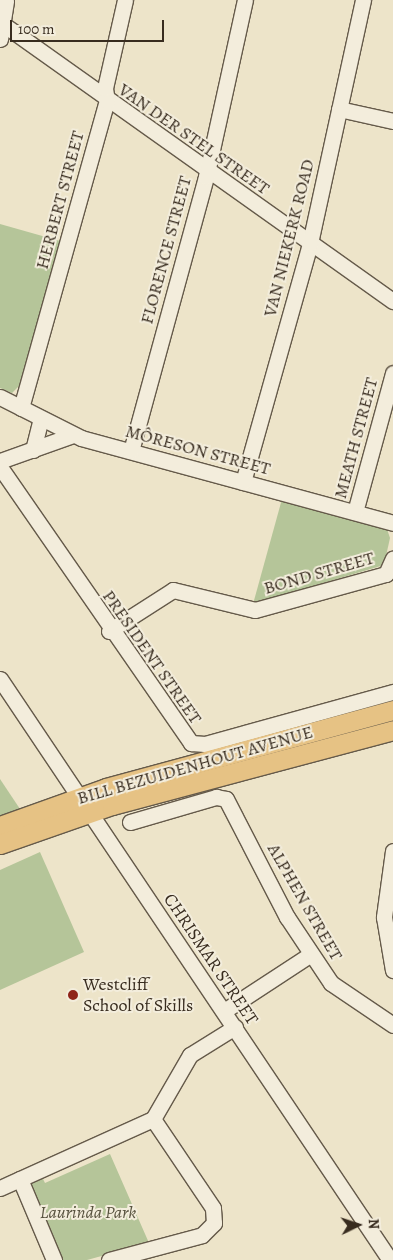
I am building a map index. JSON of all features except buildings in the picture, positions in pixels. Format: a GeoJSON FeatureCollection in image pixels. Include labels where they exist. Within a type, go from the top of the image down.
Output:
{"type":"FeatureCollection","features":[{"type":"Feature","properties":{"kind":"main road","name":"BILL BEZUIDENHOUT AVENUE"},"geometry":{"type":"LineString","coordinates":[[0,844],[85,804],[393,710]]}},
{"type":"Feature","properties":{"kind":"main road","name":"BILL BEZUIDENHOUT AVENUE"},"geometry":{"type":"LineString","coordinates":[[0,826],[393,730]]}},
{"type":"Feature","properties":{"kind":"street"},"geometry":{"type":"LineString","coordinates":[[1,29],[6,0]]}},
{"type":"Feature","properties":{"kind":"street","name":"HERBERT STREET"},"geometry":{"type":"LineString","coordinates":[[21,408],[107,102],[105,88],[125,0]]}},
{"type":"Feature","properties":{"kind":"street","name":"FLORENCE STREET"},"geometry":{"type":"LineString","coordinates":[[131,451],[207,170],[245,0]]}},
{"type":"Feature","properties":{"kind":"street","name":"VAN NIEKERK ROAD"},"geometry":{"type":"LineString","coordinates":[[243,482],[310,243],[363,0]]}},
{"type":"Feature","properties":{"kind":"street","name":"VAN DER STEL STREET"},"geometry":{"type":"LineString","coordinates":[[1,29],[207,170],[393,301]]}},
{"type":"Feature","properties":{"kind":"street"},"geometry":{"type":"LineString","coordinates":[[339,109],[393,122]]}},
{"type":"Feature","properties":{"kind":"street","name":"MEATH STREET"},"geometry":{"type":"LineString","coordinates":[[355,512],[393,374]]}},
{"type":"Feature","properties":{"kind":"street","name":"MÔRESON STREET"},"geometry":{"type":"LineString","coordinates":[[0,397],[73,435],[393,523]]}},
{"type":"Feature","properties":{"kind":"street"},"geometry":{"type":"LineString","coordinates":[[33,450],[41,419]]}},
{"type":"Feature","properties":{"kind":"street"},"geometry":{"type":"LineString","coordinates":[[0,461],[73,435]]}},
{"type":"Feature","properties":{"kind":"street","name":"PRESIDENT STREET"},"geometry":{"type":"LineString","coordinates":[[0,467],[109,631],[191,743],[204,744],[393,692]]}},
{"type":"Feature","properties":{"kind":"street","name":"BOND STREET"},"geometry":{"type":"LineString","coordinates":[[109,631],[173,590],[255,610],[386,574],[393,558]]}},
{"type":"Feature","properties":{"kind":"street","name":"CHRISMAR STREET"},"geometry":{"type":"LineString","coordinates":[[0,679],[390,1260]]}},
{"type":"Feature","properties":{"kind":"street","name":"ALPHEN STREET"},"geometry":{"type":"LineString","coordinates":[[130,822],[216,797],[226,800],[311,954],[341,994],[393,1025]]}},
{"type":"Feature","properties":{"kind":"street"},"geometry":{"type":"LineString","coordinates":[[393,852],[384,917],[393,970]]}},
{"type":"Feature","properties":{"kind":"street"},"geometry":{"type":"LineString","coordinates":[[224,1011],[311,954]]}},
{"type":"Feature","properties":{"kind":"street"},"geometry":{"type":"LineString","coordinates":[[0,1188],[153,1119],[190,1056],[235,1028]]}},
{"type":"Feature","properties":{"kind":"street"},"geometry":{"type":"LineString","coordinates":[[109,1260],[136,1257],[206,1233],[215,1218],[153,1119]]}},
{"type":"Feature","properties":{"kind":"street"},"geometry":{"type":"LineString","coordinates":[[20,1179],[54,1260]]}},
{"type":"Feature","properties":{"kind":"green space"},"geometry":{"type":"Polygon","coordinates":[[[0,224],[60,241],[19,386],[12,393],[0,388],[0,224]]]}},
{"type":"Feature","properties":{"kind":"green space"},"geometry":{"type":"Polygon","coordinates":[[[282,499],[387,529],[390,538],[384,565],[253,604],[282,499]]]}},
{"type":"Feature","properties":{"kind":"green space"},"geometry":{"type":"Polygon","coordinates":[[[0,779],[20,809],[0,817],[0,779]]]}},
{"type":"Feature","properties":{"kind":"green space"},"geometry":{"type":"Polygon","coordinates":[[[40,852],[84,952],[0,990],[0,870],[40,852]]]}},
{"type":"Feature","properties":{"kind":"green space","name":"Laurinda Park"},"geometry":{"type":"Polygon","coordinates":[[[110,1154],[149,1243],[87,1260],[60,1260],[30,1188],[32,1181],[41,1175],[45,1183],[110,1154]]]}},
{"type":"Feature","properties":{"kind":"place","name":"Westcliff School of Skills"},"geometry":{"type":"Point","coordinates":[73,995]}}]}
